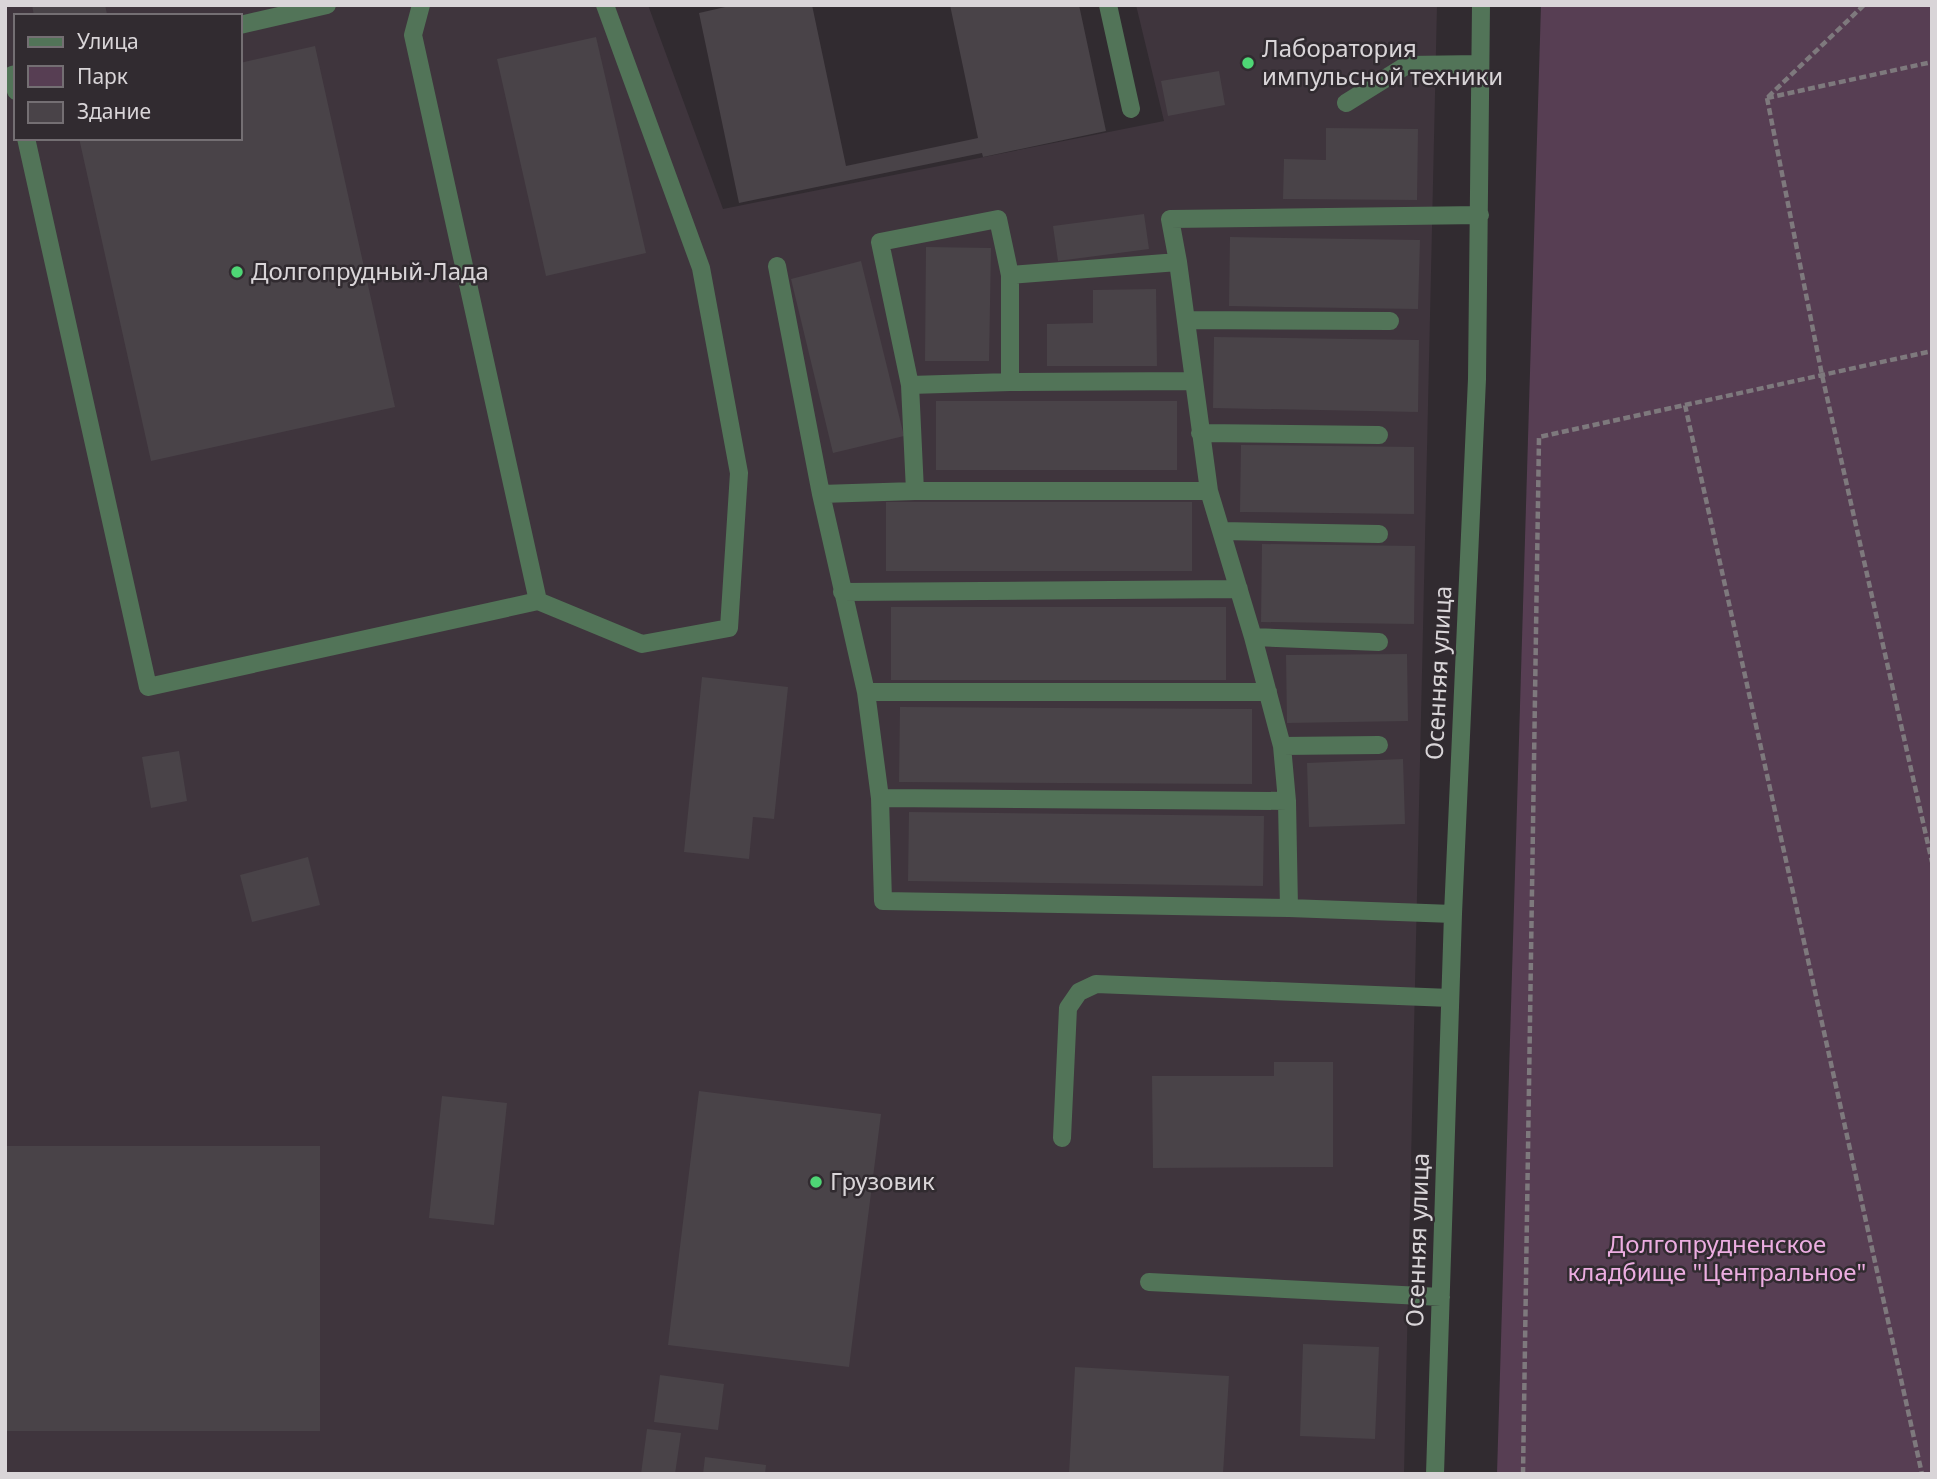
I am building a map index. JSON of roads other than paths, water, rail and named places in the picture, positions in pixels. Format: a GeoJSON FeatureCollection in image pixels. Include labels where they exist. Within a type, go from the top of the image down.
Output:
{"type":"FeatureCollection","features":[{"type":"Feature","properties":{"kind":"street"},"geometry":{"type":"LineString","coordinates":[[242,25],[327,5]]}},
{"type":"Feature","properties":{"kind":"street"},"geometry":{"type":"LineString","coordinates":[[421,5],[413,35],[538,601]]}},
{"type":"Feature","properties":{"kind":"street"},"geometry":{"type":"LineString","coordinates":[[26,140],[148,687],[538,601],[642,644],[729,628],[739,473],[701,268],[605,5]]}},
{"type":"Feature","properties":{"kind":"street"},"geometry":{"type":"LineString","coordinates":[[1108,5],[1131,109]]}},
{"type":"Feature","properties":{"kind":"street","name":"Осенняя улица"},"geometry":{"type":"LineString","coordinates":[[1435,1474],[1453,914],[1477,379],[1481,5]]}},
{"type":"Feature","properties":{"kind":"street"},"geometry":{"type":"LineString","coordinates":[[1346,103],[1408,65],[1480,64]]}},
{"type":"Feature","properties":{"kind":"street"},"geometry":{"type":"LineString","coordinates":[[1289,908],[1287,801],[1282,746],[1254,637],[1209,491],[1170,219],[1480,215]]}},
{"type":"Feature","properties":{"kind":"street"},"geometry":{"type":"LineString","coordinates":[[915,491],[910,385],[880,242],[998,219],[1010,275],[1010,382]]}},
{"type":"Feature","properties":{"kind":"street"},"geometry":{"type":"LineString","coordinates":[[1010,275],[1178,262]]}},
{"type":"Feature","properties":{"kind":"street"},"geometry":{"type":"LineString","coordinates":[[777,266],[821,494],[866,692],[880,798],[883,901],[1289,908],[1453,914]]}},
{"type":"Feature","properties":{"kind":"street"},"geometry":{"type":"LineString","coordinates":[[1186,320],[1390,321]]}},
{"type":"Feature","properties":{"kind":"street"},"geometry":{"type":"LineString","coordinates":[[910,385],[1194,381]]}},
{"type":"Feature","properties":{"kind":"street"},"geometry":{"type":"LineString","coordinates":[[1200,433],[1380,435]]}},
{"type":"Feature","properties":{"kind":"street"},"geometry":{"type":"LineString","coordinates":[[821,494],[915,491],[1209,491]]}},
{"type":"Feature","properties":{"kind":"street"},"geometry":{"type":"LineString","coordinates":[[1222,531],[1380,534]]}},
{"type":"Feature","properties":{"kind":"street"},"geometry":{"type":"LineString","coordinates":[[842,592],[1240,589]]}},
{"type":"Feature","properties":{"kind":"street"},"geometry":{"type":"LineString","coordinates":[[1254,637],[1380,642]]}},
{"type":"Feature","properties":{"kind":"street"},"geometry":{"type":"LineString","coordinates":[[866,692],[1268,692]]}},
{"type":"Feature","properties":{"kind":"street"},"geometry":{"type":"LineString","coordinates":[[1282,746],[1380,745]]}},
{"type":"Feature","properties":{"kind":"street"},"geometry":{"type":"LineString","coordinates":[[880,798],[1287,801]]}},
{"type":"Feature","properties":{"kind":"street"},"geometry":{"type":"LineString","coordinates":[[1062,1138],[1068,1008],[1079,992],[1096,984],[1450,998]]}},
{"type":"Feature","properties":{"kind":"street"},"geometry":{"type":"LineString","coordinates":[[1149,1282],[1441,1297]]}},
{"type":"Feature","properties":{"kind":"place","name":"Лаборатория импульсной техники"},"geometry":{"type":"Point","coordinates":[1248,63]}},
{"type":"Feature","properties":{"kind":"place","name":"Долгопрудный-Лада"},"geometry":{"type":"Point","coordinates":[237,272]}},
{"type":"Feature","properties":{"kind":"place","name":"Грузовик"},"geometry":{"type":"Point","coordinates":[816,1182]}},
{"type":"Feature","properties":{"kind":"park label","name":"Долгопрудненское кладбище \"Центральное\""},"geometry":{"type":"Point","coordinates":[1717,1259]}}]}
